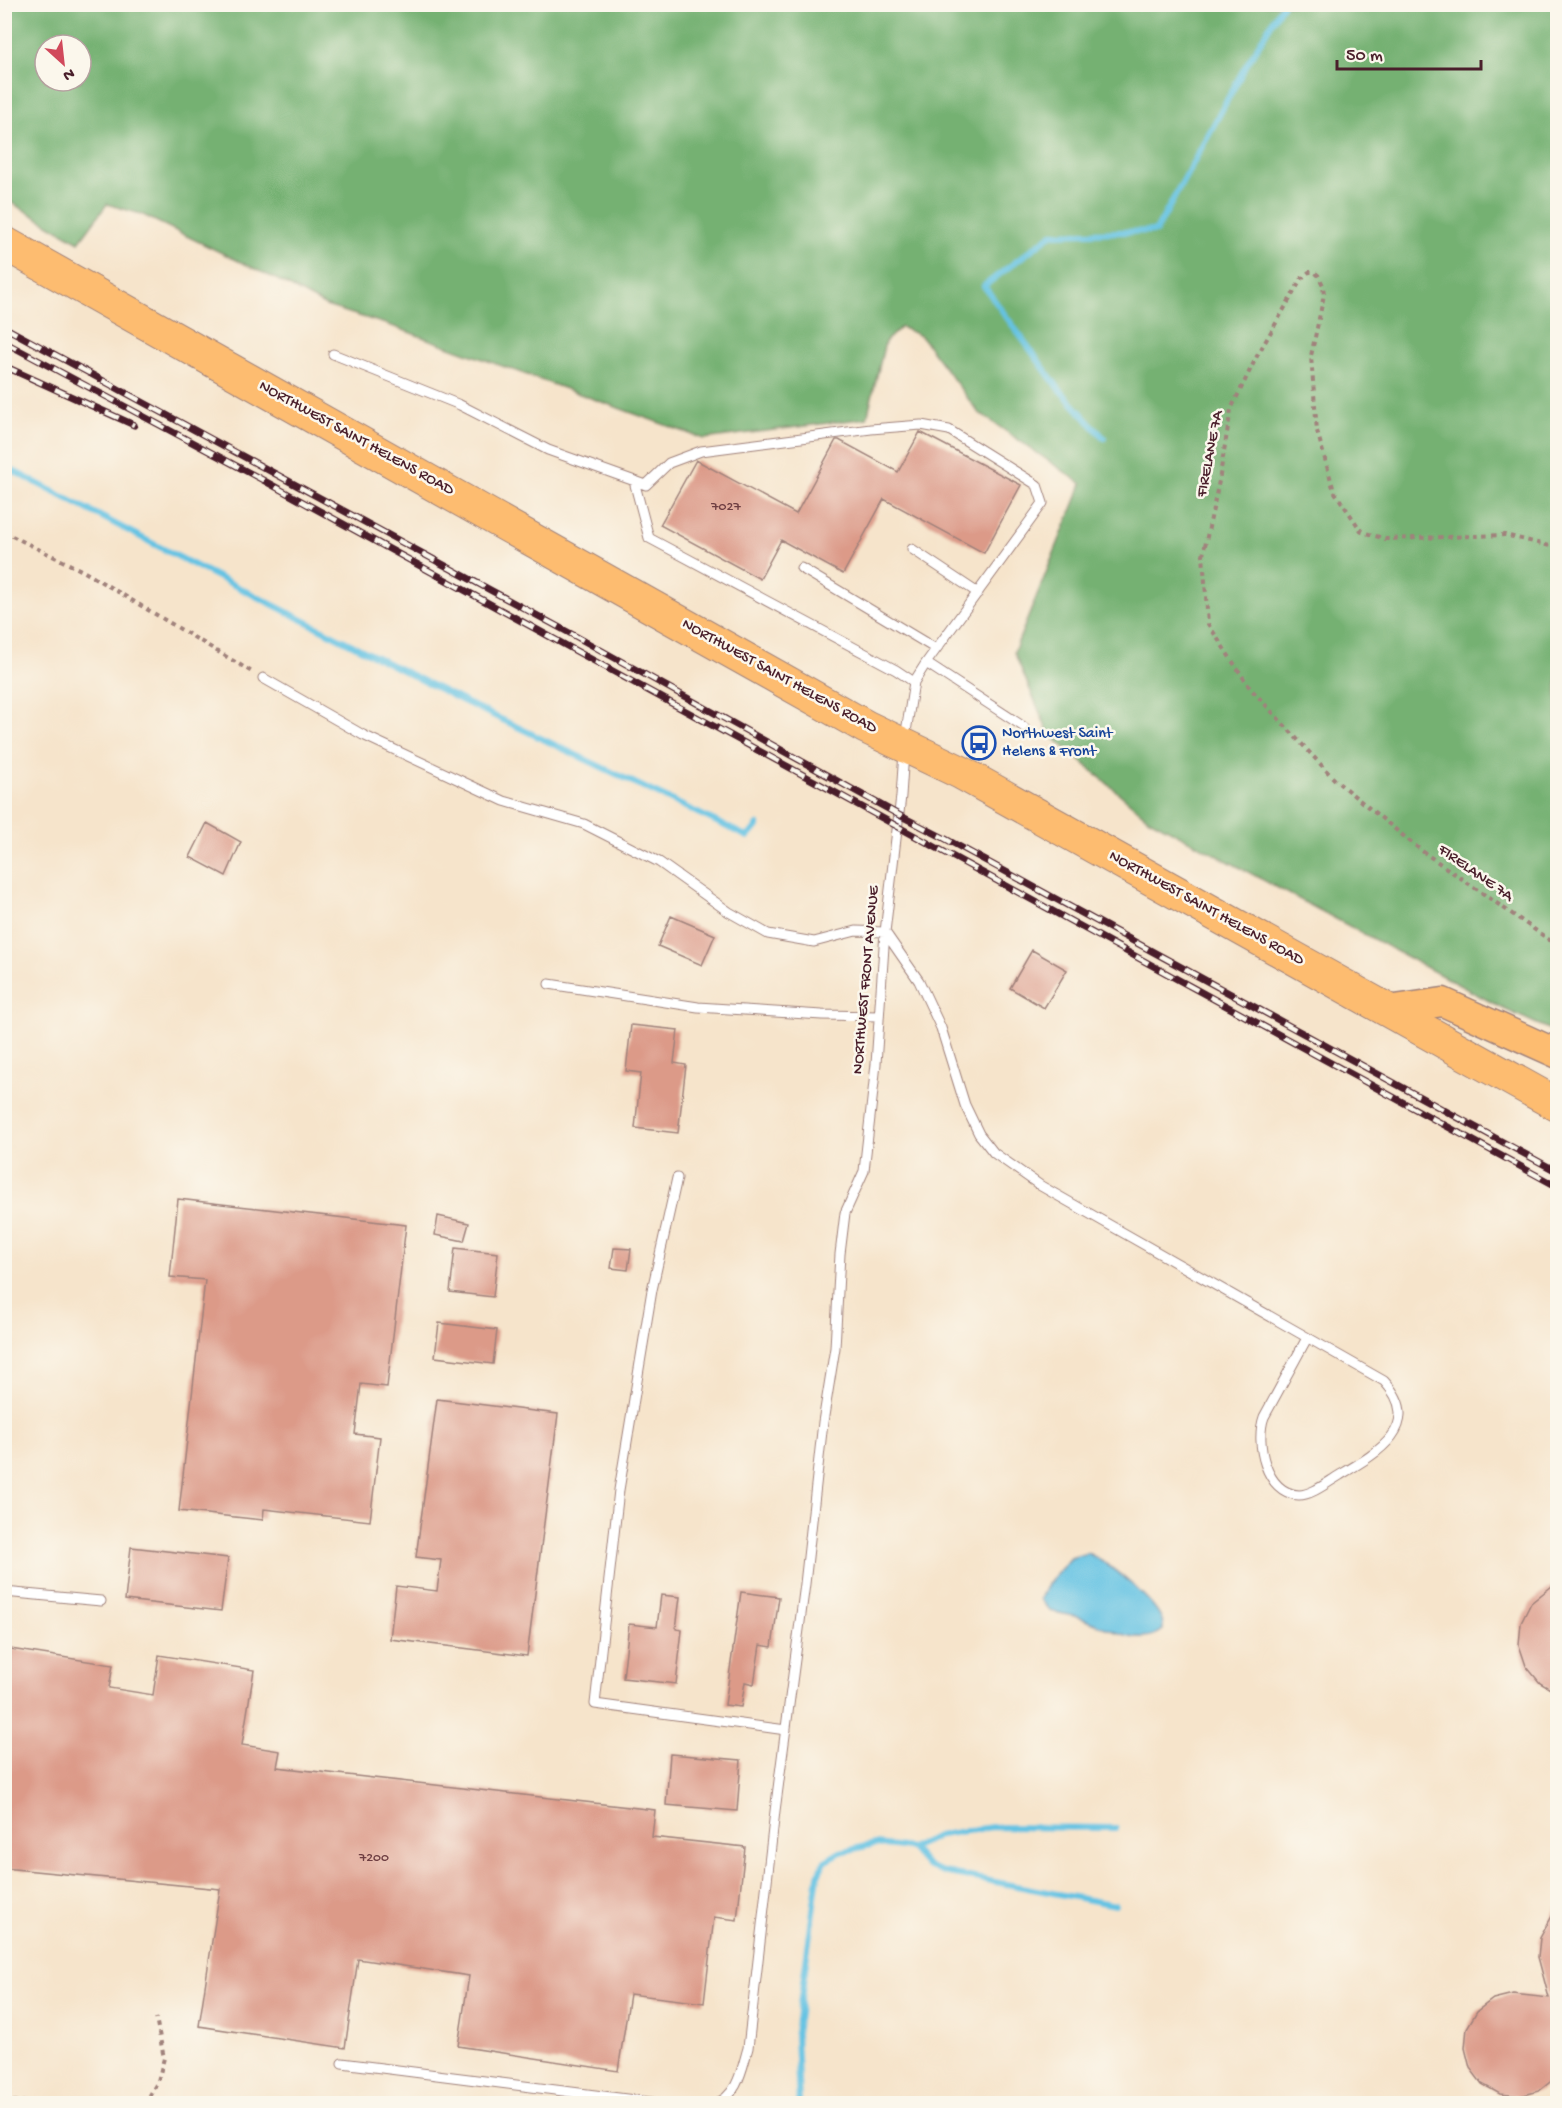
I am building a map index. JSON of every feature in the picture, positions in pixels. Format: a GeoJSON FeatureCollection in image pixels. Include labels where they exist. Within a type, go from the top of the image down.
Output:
{"type":"FeatureCollection","features":[{"type":"Feature","properties":{"kind":"highway","name":"NORTHWEST SAINT HELENS ROAD"},"geometry":{"type":"LineString","coordinates":[[4,243],[866,727],[960,772],[1557,1105]]}},
{"type":"Feature","properties":{"kind":"main road"},"geometry":{"type":"LineString","coordinates":[[1388,1010],[1443,1002],[1557,1054]]}},
{"type":"Feature","properties":{"kind":"lane"},"geometry":{"type":"LineString","coordinates":[[333,354],[460,405],[548,450],[646,485],[669,463],[701,451],[921,425],[949,430],[1037,484],[1043,503],[914,682],[896,670],[649,538],[634,481]]}},
{"type":"Feature","properties":{"kind":"lane"},"geometry":{"type":"LineString","coordinates":[[912,549],[978,593]]}},
{"type":"Feature","properties":{"kind":"lane"},"geometry":{"type":"LineString","coordinates":[[801,568],[936,649]]}},
{"type":"Feature","properties":{"kind":"lane"},"geometry":{"type":"LineString","coordinates":[[926,663],[1024,726]]}},
{"type":"Feature","properties":{"kind":"lane"},"geometry":{"type":"LineString","coordinates":[[263,678],[363,735],[504,801],[584,824],[659,862],[729,912],[768,934],[814,942],[856,931],[885,932],[919,981],[941,1028],[965,1105],[979,1134],[994,1152],[1041,1186],[1384,1381],[1394,1392],[1400,1409],[1400,1422],[1385,1446],[1371,1458],[1311,1492],[1300,1495],[1283,1488],[1269,1472],[1263,1459],[1260,1428],[1307,1338]]}},
{"type":"Feature","properties":{"kind":"lane","name":"NORTHWEST FRONT AVENUE"},"geometry":{"type":"LineString","coordinates":[[714,2103],[718,2103],[731,2092],[739,2078],[748,2048],[823,1422],[835,1348],[840,1254],[845,1213],[864,1171],[876,1064],[885,932],[901,796],[904,746],[914,682]]}},
{"type":"Feature","properties":{"kind":"lane"},"geometry":{"type":"LineString","coordinates":[[549,984],[698,1007],[822,1015],[879,1016]]}},
{"type":"Feature","properties":{"kind":"lane"},"geometry":{"type":"LineString","coordinates":[[677,1179],[652,1290],[619,1490],[595,1704],[786,1730]]}},
{"type":"Feature","properties":{"kind":"lane"},"geometry":{"type":"LineString","coordinates":[[4,1592],[101,1601]]}},
{"type":"Feature","properties":{"kind":"lane"},"geometry":{"type":"LineString","coordinates":[[342,2063],[666,2103]]}},
{"type":"Feature","properties":{"kind":"path","name":"FIRELANE 7A"},"geometry":{"type":"LineString","coordinates":[[1557,549],[1505,535],[1386,539],[1362,532],[1334,491],[1317,431],[1311,356],[1324,295],[1323,285],[1318,275],[1309,272],[1302,278],[1257,356],[1231,409],[1203,555],[1208,624],[1250,688],[1336,781],[1422,851],[1557,946]]}},
{"type":"Feature","properties":{"kind":"path"},"geometry":{"type":"LineString","coordinates":[[4,532],[82,571],[263,678]]}},
{"type":"Feature","properties":{"kind":"path"},"geometry":{"type":"LineString","coordinates":[[145,2103],[158,2081],[164,2058],[156,2018]]}},
{"type":"Feature","properties":{"kind":"path"},"geometry":{"type":"LineString","coordinates":[[4,2101],[71,2103]]}},
{"type":"Feature","properties":{"kind":"green space"},"geometry":{"type":"Polygon","coordinates":[[[5,4],[1557,5],[1557,1033],[1504,1009],[1149,819],[1049,734],[1014,652],[1082,484],[978,412],[921,336],[901,327],[885,342],[867,418],[704,439],[389,325],[326,306],[278,280],[141,214],[107,204],[79,242],[5,199],[5,4]]]}},
{"type":"Feature","properties":{"kind":"water"},"geometry":{"type":"Polygon","coordinates":[[[1087,1553],[1117,1573],[1150,1602],[1162,1620],[1163,1630],[1143,1637],[1132,1636],[1078,1617],[1050,1611],[1040,1599],[1047,1585],[1071,1558],[1087,1553]]]}},
{"type":"Feature","properties":{"kind":"building"},"geometry":{"type":"Polygon","coordinates":[[[920,432],[1021,485],[984,553],[884,499],[843,574],[781,540],[760,579],[660,525],[696,460],[796,514],[836,440],[898,472],[920,432]]]}},
{"type":"Feature","properties":{"kind":"building"},"geometry":{"type":"Polygon","coordinates":[[[207,823],[241,842],[226,876],[190,857],[207,823]]]}},
{"type":"Feature","properties":{"kind":"building"},"geometry":{"type":"Polygon","coordinates":[[[671,916],[715,935],[702,965],[658,946],[671,916]]]}},
{"type":"Feature","properties":{"kind":"building"},"geometry":{"type":"Polygon","coordinates":[[[1032,950],[1067,970],[1044,1008],[1010,988],[1032,950]]]}},
{"type":"Feature","properties":{"kind":"building"},"geometry":{"type":"Polygon","coordinates":[[[631,1025],[678,1030],[674,1063],[686,1065],[678,1133],[635,1128],[641,1073],[626,1071],[631,1025]]]}},
{"type":"Feature","properties":{"kind":"building"},"geometry":{"type":"Polygon","coordinates":[[[178,1199],[406,1225],[387,1387],[361,1384],[355,1434],[380,1437],[370,1521],[264,1509],[263,1520],[179,1511],[205,1280],[170,1277],[178,1199]]]}},
{"type":"Feature","properties":{"kind":"building"},"geometry":{"type":"Polygon","coordinates":[[[438,1216],[469,1223],[464,1241],[435,1235],[438,1216]]]}},
{"type":"Feature","properties":{"kind":"building"},"geometry":{"type":"Polygon","coordinates":[[[455,1248],[498,1253],[493,1297],[450,1292],[455,1248]]]}},
{"type":"Feature","properties":{"kind":"building"},"geometry":{"type":"Polygon","coordinates":[[[614,1248],[631,1249],[628,1270],[611,1268],[614,1248]]]}},
{"type":"Feature","properties":{"kind":"building"},"geometry":{"type":"Polygon","coordinates":[[[439,1323],[497,1330],[493,1364],[435,1357],[439,1323]]]}},
{"type":"Feature","properties":{"kind":"building"},"geometry":{"type":"Polygon","coordinates":[[[437,1399],[558,1414],[527,1656],[390,1639],[396,1586],[437,1591],[441,1560],[416,1557],[437,1399]]]}},
{"type":"Feature","properties":{"kind":"building"},"geometry":{"type":"Polygon","coordinates":[[[131,1547],[228,1558],[221,1611],[125,1600],[131,1547]]]}},
{"type":"Feature","properties":{"kind":"building"},"geometry":{"type":"Polygon","coordinates":[[[1557,1582],[1557,1693],[1540,1683],[1526,1666],[1519,1645],[1521,1623],[1531,1603],[1557,1582]]]}},
{"type":"Feature","properties":{"kind":"building"},"geometry":{"type":"Polygon","coordinates":[[[741,1592],[779,1597],[772,1647],[760,1645],[754,1684],[745,1682],[741,1707],[725,1705],[741,1592]]]}},
{"type":"Feature","properties":{"kind":"building"},"geometry":{"type":"Polygon","coordinates":[[[661,1595],[680,1597],[676,1629],[682,1630],[676,1684],[623,1678],[629,1624],[657,1627],[661,1595]]]}},
{"type":"Feature","properties":{"kind":"building"},"geometry":{"type":"Polygon","coordinates":[[[4,1648],[113,1665],[109,1688],[153,1695],[159,1655],[254,1670],[242,1745],[280,1751],[277,1767],[655,1810],[652,1837],[745,1847],[737,1920],[714,1917],[704,2003],[630,1994],[618,2071],[458,2046],[469,1976],[358,1959],[345,2048],[199,2026],[220,1889],[4,1868],[4,1648]]]}},
{"type":"Feature","properties":{"kind":"building"},"geometry":{"type":"Polygon","coordinates":[[[670,1754],[741,1760],[737,1811],[666,1805],[670,1754]]]}},
{"type":"Feature","properties":{"kind":"building"},"geometry":{"type":"Polygon","coordinates":[[[1557,1907],[1557,2074],[1539,2091],[1520,2096],[1500,2094],[1482,2084],[1470,2068],[1465,2048],[1467,2028],[1477,2011],[1493,1999],[1513,1994],[1549,1998],[1538,1957],[1540,1938],[1557,1907]]]}},
{"type":"Feature","properties":{"kind":"waterway"},"geometry":{"type":"LineString","coordinates":[[1104,438],[1059,389],[984,286],[1052,234],[1156,231],[1244,69],[1283,4]]}},
{"type":"Feature","properties":{"kind":"waterway"},"geometry":{"type":"LineString","coordinates":[[4,466],[465,702],[748,837],[758,825]]}},
{"type":"Feature","properties":{"kind":"waterway"},"geometry":{"type":"LineString","coordinates":[[799,2104],[796,2034],[818,1875],[825,1861],[840,1852],[875,1844],[911,1848],[940,1835],[992,1827],[1116,1828]]}},
{"type":"Feature","properties":{"kind":"waterway"},"geometry":{"type":"LineString","coordinates":[[911,1848],[927,1866],[943,1872],[1116,1905]]}},
{"type":"Feature","properties":{"kind":"railway"},"geometry":{"type":"LineString","coordinates":[[4,327],[1558,1172]]}},
{"type":"Feature","properties":{"kind":"railway"},"geometry":{"type":"LineString","coordinates":[[4,342],[261,479],[1558,1187]]}},
{"type":"Feature","properties":{"kind":"railway"},"geometry":{"type":"LineString","coordinates":[[4,366],[134,425]]}},
{"type":"Feature","properties":{"kind":"place","name":"Northwest Saint Helens & Front"},"geometry":{"type":"Point","coordinates":[979,743]}}]}
